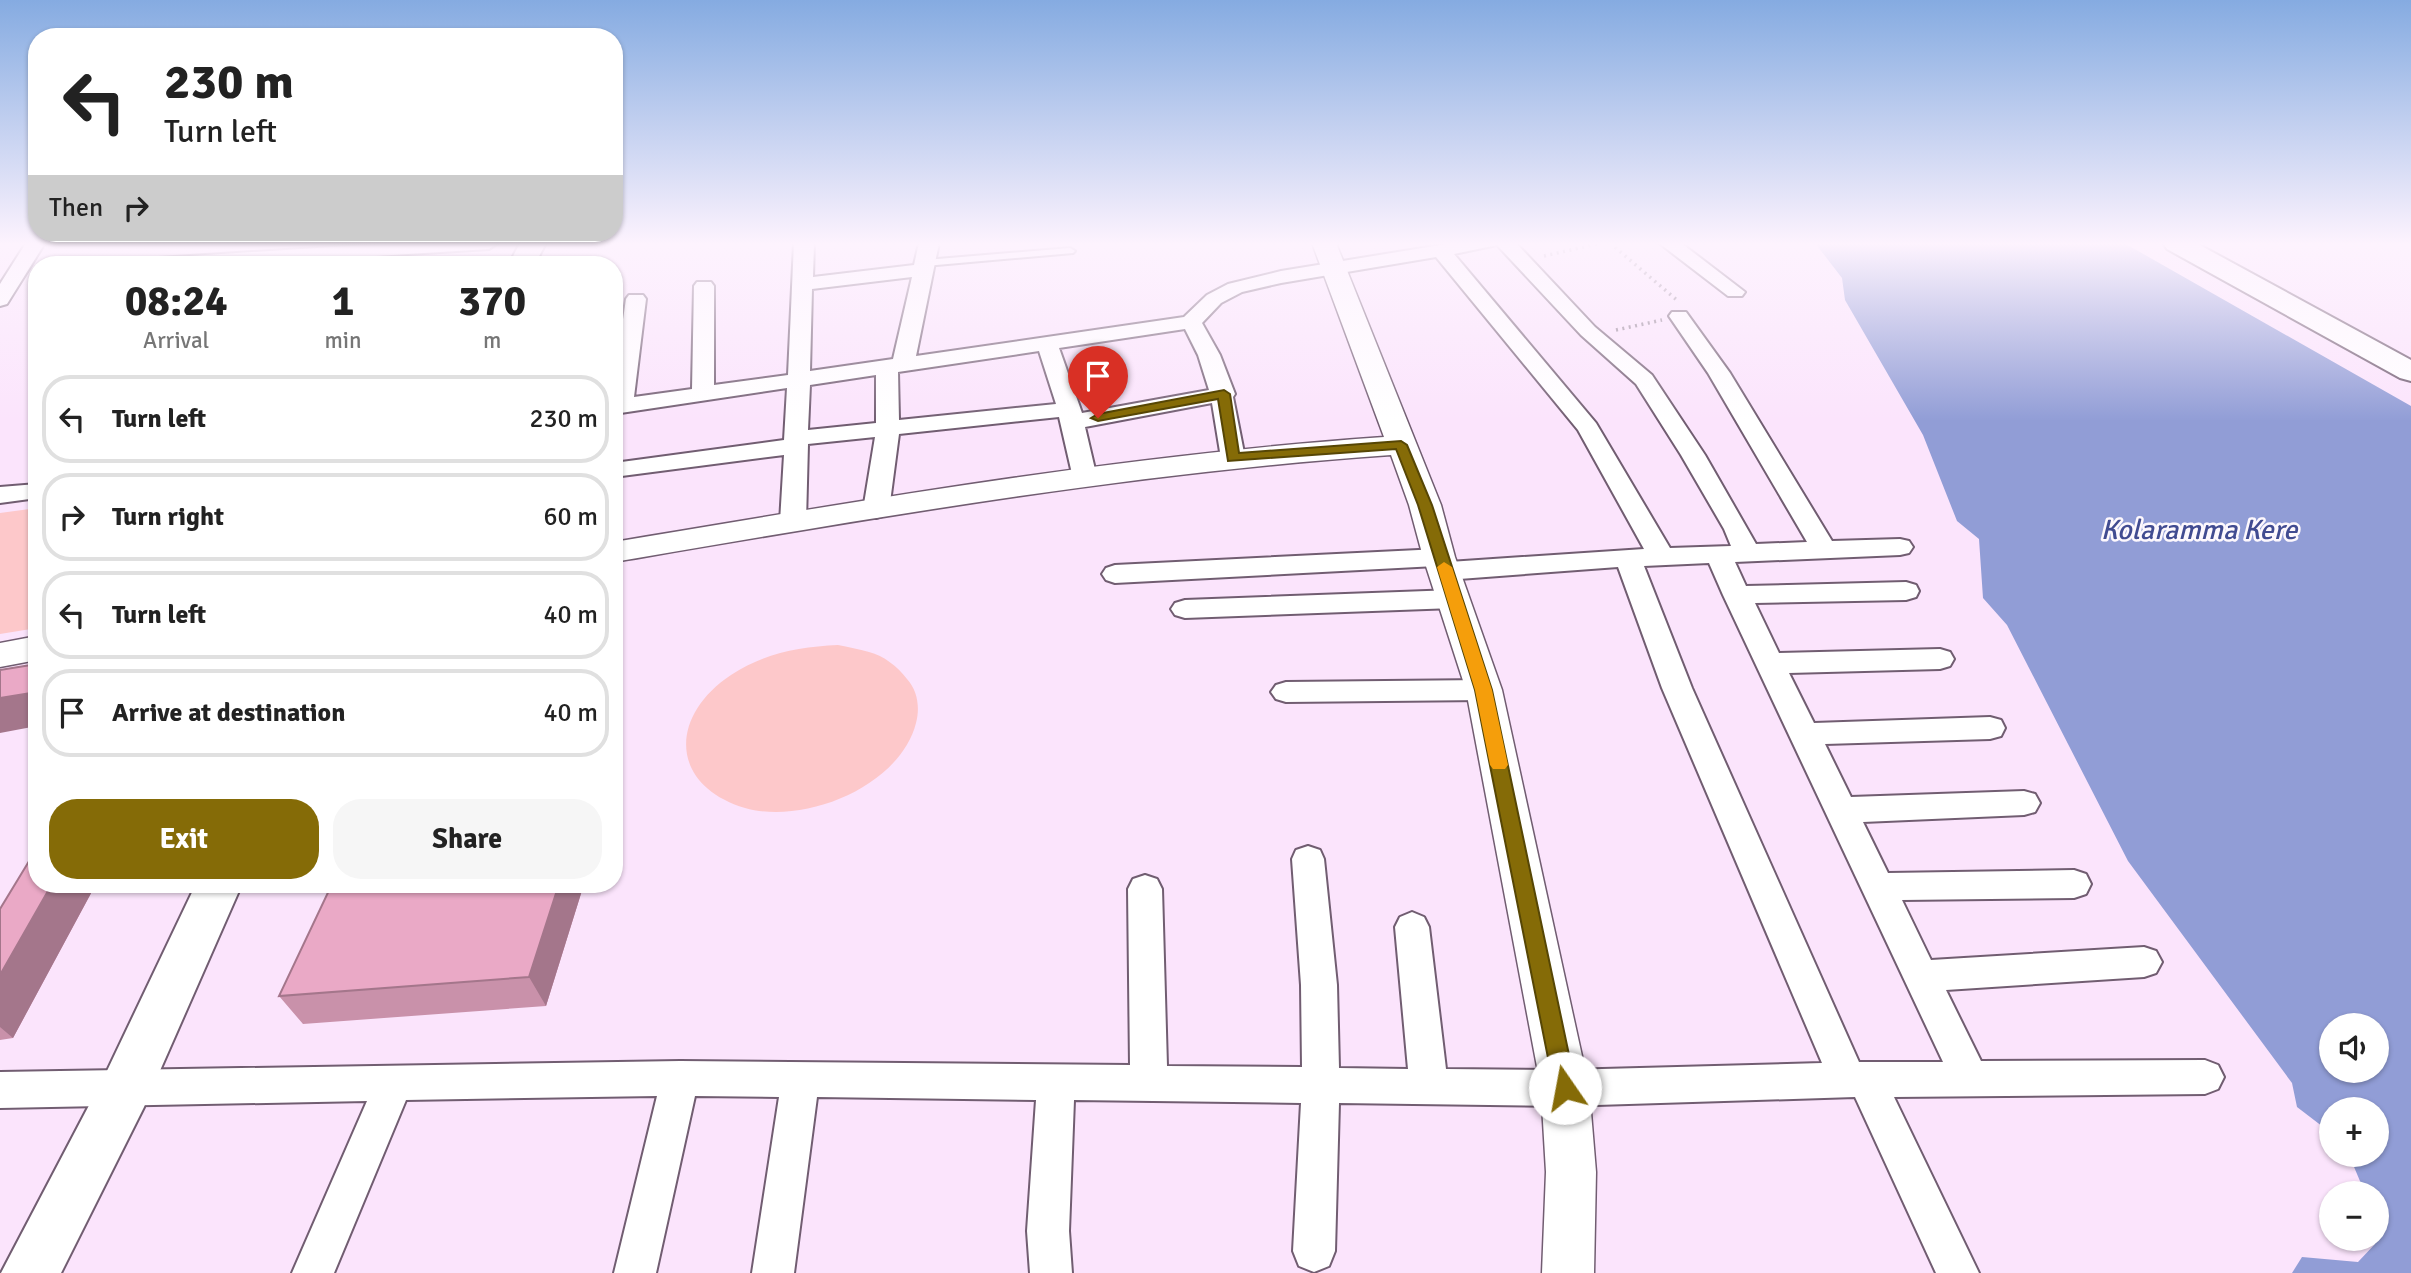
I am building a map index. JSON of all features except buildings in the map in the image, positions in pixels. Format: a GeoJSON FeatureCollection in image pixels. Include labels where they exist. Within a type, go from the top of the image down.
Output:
{"type":"FeatureCollection","features":[{"type":"Feature","properties":{"kind":"main road"},"geometry":{"type":"LineString","coordinates":[[2284,302],[2411,372]]}},
{"type":"Feature","properties":{"kind":"main road"},"geometry":{"type":"LineString","coordinates":[[30,1273],[125,1090],[215,893]]}},
{"type":"Feature","properties":{"kind":"street"},"geometry":{"type":"LineString","coordinates":[[623,377],[635,302]]}},
{"type":"Feature","properties":{"kind":"street"},"geometry":{"type":"LineString","coordinates":[[703,394],[704,302]]}},
{"type":"Feature","properties":{"kind":"street"},"geometry":{"type":"LineString","coordinates":[[793,522],[801,302]]}},
{"type":"Feature","properties":{"kind":"street"},"geometry":{"type":"LineString","coordinates":[[876,510],[895,366],[913,302]]}},
{"type":"Feature","properties":{"kind":"street"},"geometry":{"type":"LineString","coordinates":[[623,406],[1191,322],[1211,302]]}},
{"type":"Feature","properties":{"kind":"street"},"geometry":{"type":"LineString","coordinates":[[1346,302],[1425,505],[1484,690],[1565,1088],[1570,1172],[1568,1273]]}},
{"type":"Feature","properties":{"kind":"street"},"geometry":{"type":"LineString","coordinates":[[1484,302],[1588,428],[1661,557]]}},
{"type":"Feature","properties":{"kind":"street"},"geometry":{"type":"LineString","coordinates":[[1561,302],[1588,331],[1644,380],[1693,454],[1737,529],[1732,553],[1737,595],[1971,1080]]}},
{"type":"Feature","properties":{"kind":"street"},"geometry":{"type":"LineString","coordinates":[[1679,316],[1719,373],[1825,551]]}},
{"type":"Feature","properties":{"kind":"street"},"geometry":{"type":"LineString","coordinates":[[1191,322],[1209,348],[1224,394],[1233,458]]}},
{"type":"Feature","properties":{"kind":"street"},"geometry":{"type":"LineString","coordinates":[[1047,344],[1071,416],[1085,478]]}},
{"type":"Feature","properties":{"kind":"street"},"geometry":{"type":"LineString","coordinates":[[623,469],[888,429],[1071,416],[1224,394]]}},
{"type":"Feature","properties":{"kind":"street"},"geometry":{"type":"LineString","coordinates":[[623,550],[946,497],[1085,478],[1233,458],[1401,445]]}},
{"type":"Feature","properties":{"kind":"street"},"geometry":{"type":"LineString","coordinates":[[0,495],[28,492]]}},
{"type":"Feature","properties":{"kind":"street"},"geometry":{"type":"LineString","coordinates":[[1185,609],[1446,576],[1628,558],[1900,547]]}},
{"type":"Feature","properties":{"kind":"street"},"geometry":{"type":"LineString","coordinates":[[1628,558],[1677,688],[1857,1080],[1958,1273]]}},
{"type":"Feature","properties":{"kind":"street"},"geometry":{"type":"LineString","coordinates":[[1115,575],[1446,576]]}},
{"type":"Feature","properties":{"kind":"street"},"geometry":{"type":"LineString","coordinates":[[1737,595],[1906,591]]}},
{"type":"Feature","properties":{"kind":"street"},"geometry":{"type":"LineString","coordinates":[[0,655],[28,650]]}},
{"type":"Feature","properties":{"kind":"street"},"geometry":{"type":"LineString","coordinates":[[1770,663],[1940,659]]}},
{"type":"Feature","properties":{"kind":"street"},"geometry":{"type":"LineString","coordinates":[[1286,692],[1484,690]]}},
{"type":"Feature","properties":{"kind":"street"},"geometry":{"type":"LineString","coordinates":[[1805,734],[1990,728]]}},
{"type":"Feature","properties":{"kind":"street"},"geometry":{"type":"LineString","coordinates":[[1841,810],[2024,803]]}},
{"type":"Feature","properties":{"kind":"street"},"geometry":{"type":"LineString","coordinates":[[1308,859],[1319,985],[1321,1085],[1314,1251]]}},
{"type":"Feature","properties":{"kind":"street"},"geometry":{"type":"LineString","coordinates":[[1878,887],[2074,884]]}},
{"type":"Feature","properties":{"kind":"street"},"geometry":{"type":"LineString","coordinates":[[1145,890],[1149,1083]]}},
{"type":"Feature","properties":{"kind":"street"},"geometry":{"type":"LineString","coordinates":[[1412,927],[1429,1085]]}},
{"type":"Feature","properties":{"kind":"street"},"geometry":{"type":"LineString","coordinates":[[1921,976],[2144,962]]}},
{"type":"Feature","properties":{"kind":"street"},"geometry":{"type":"LineString","coordinates":[[0,1090],[125,1090],[680,1078],[1565,1088],[1857,1080],[2205,1077]]}},
{"type":"Feature","properties":{"kind":"street"},"geometry":{"type":"LineString","coordinates":[[635,1273],[680,1078]]}},
{"type":"Feature","properties":{"kind":"street"},"geometry":{"type":"LineString","coordinates":[[773,1273],[801,1078]]}},
{"type":"Feature","properties":{"kind":"street"},"geometry":{"type":"LineString","coordinates":[[1051,1273],[1048,1231],[1056,1081]]}},
{"type":"Feature","properties":{"kind":"street"},"geometry":{"type":"LineString","coordinates":[[313,1273],[394,1083]]}},
{"type":"Feature","properties":{"kind":"path"},"geometry":{"type":"LineString","coordinates":[[1609,323],[1617,331],[1691,313],[1679,302]]}},
{"type":"Feature","properties":{"kind":"shaded area"},"geometry":{"type":"Polygon","coordinates":[[[28,509],[28,629],[0,634],[0,513],[28,509]]]}},
{"type":"Feature","properties":{"kind":"shaded area"},"geometry":{"type":"Polygon","coordinates":[[[838,645],[869,652],[885,659],[899,670],[914,689],[918,706],[916,723],[907,745],[891,765],[871,782],[847,796],[795,811],[769,812],[745,808],[720,797],[702,783],[691,767],[686,748],[688,729],[696,710],[711,692],[743,667],[769,656],[809,647],[838,645]]]}},
{"type":"Feature","properties":{"kind":"water","name":"Kolaramma Kere"},"geometry":{"type":"Polygon","coordinates":[[[1846,302],[2229,302],[2411,406],[2411,1273],[2292,1273],[2302,1257],[2358,1262],[2368,1251],[2389,1251],[2389,1181],[2360,1181],[2354,1167],[2389,1167],[2389,1097],[2319,1097],[2319,1124],[2297,1107],[2292,1083],[2128,861],[2007,625],[1983,598],[1979,539],[1957,521],[1923,435],[1846,302]]]}},
{"type":"Feature","properties":{"kind":"slow traffic"},"geometry":{"type":"LineString","coordinates":[[1444,567],[1484,690],[1499,765]]}},
{"type":"Feature","properties":{"kind":"route"},"geometry":{"type":"LineString","coordinates":[[1098,418],[1224,394],[1233,458],[1401,445],[1425,505],[1484,690],[1565,1088]]}}]}
